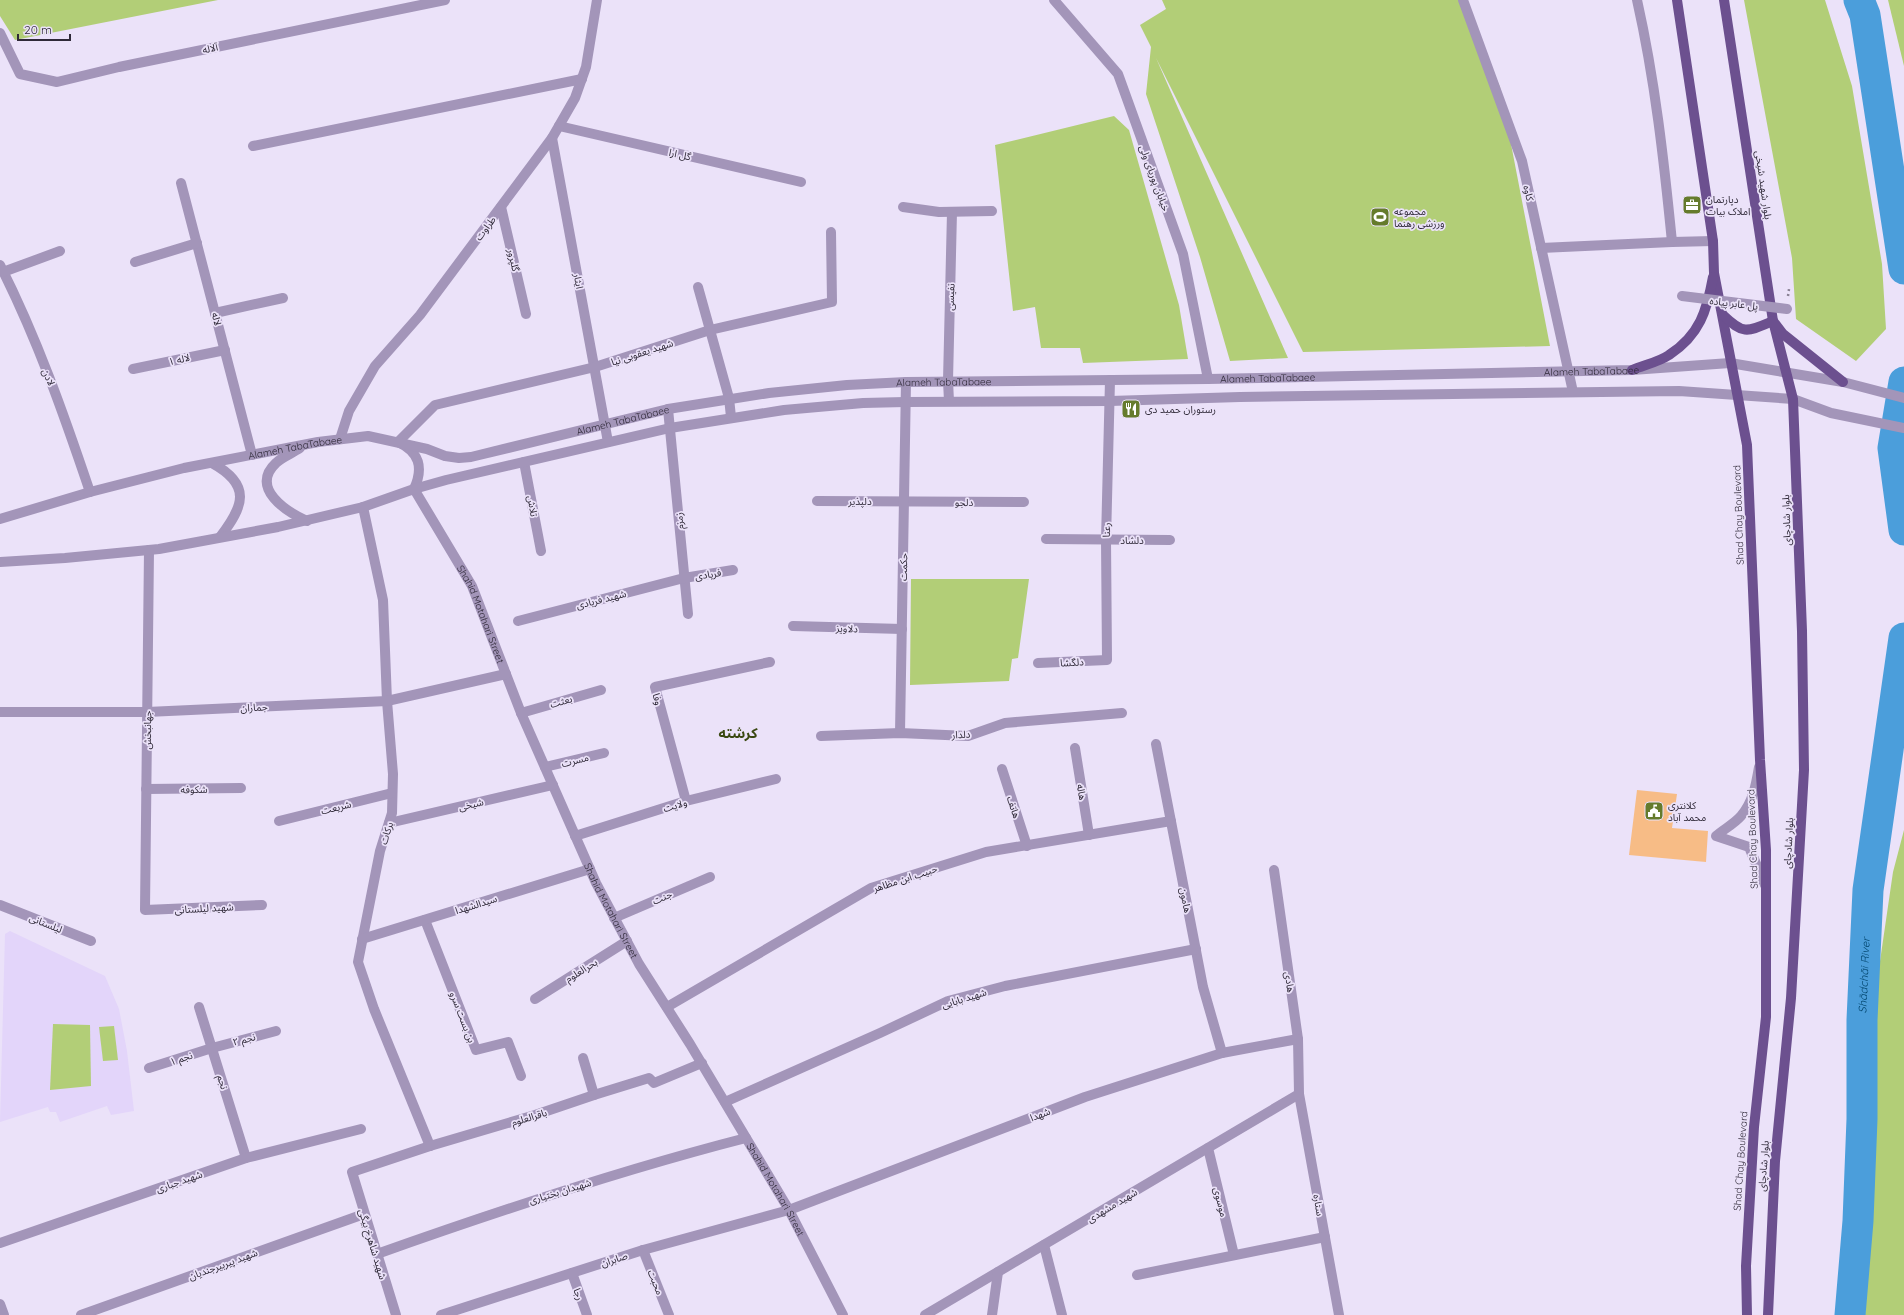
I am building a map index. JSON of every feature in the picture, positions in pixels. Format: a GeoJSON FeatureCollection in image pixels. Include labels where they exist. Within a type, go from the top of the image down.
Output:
{"type":"FeatureCollection","features":[{"type":"Feature","properties":{"kind":"main road"},"geometry":{"type":"LineString","coordinates":[[1677,0],[1713,240],[1714,273],[1723,316],[1730,363]]}},
{"type":"Feature","properties":{"kind":"main road","name":"بلوار شهید شیخی"},"geometry":{"type":"LineString","coordinates":[[1724,0],[1773,321],[1785,372]]}},
{"type":"Feature","properties":{"kind":"main road"},"geometry":{"type":"LineString","coordinates":[[1632,370],[1668,355],[1685,342],[1700,325],[1708,304],[1714,273]]}},
{"type":"Feature","properties":{"kind":"main road"},"geometry":{"type":"LineString","coordinates":[[1723,316],[1736,328],[1750,331],[1773,321],[1783,334],[1843,382]]}},
{"type":"Feature","properties":{"kind":"main road","name":"Shad Chay Boulevard"},"geometry":{"type":"LineString","coordinates":[[1730,363],[1747,445],[1760,760],[1766,850],[1766,1017],[1753,1134],[1746,1266],[1747,1315]]}},
{"type":"Feature","properties":{"kind":"main road","name":"بلوار شادچای"},"geometry":{"type":"LineString","coordinates":[[1768,1315],[1774,1168],[1791,998],[1804,770],[1802,631],[1792,399],[1785,372]]}},
{"type":"Feature","properties":{"kind":"street","name":"آلاله"},"geometry":{"type":"LineString","coordinates":[[0,33],[20,74],[57,82],[119,67],[445,0]]}},
{"type":"Feature","properties":{"kind":"street","name":"طراوت"},"geometry":{"type":"LineString","coordinates":[[340,440],[349,411],[375,366],[420,315],[552,138],[575,98],[586,67],[597,0]]}},
{"type":"Feature","properties":{"kind":"street","name":"خیابان پوریای ولی"},"geometry":{"type":"LineString","coordinates":[[1054,0],[1118,74],[1183,254],[1208,380]]}},
{"type":"Feature","properties":{"kind":"street","name":"کاوه"},"geometry":{"type":"LineString","coordinates":[[1463,0],[1522,161],[1573,392]]}},
{"type":"Feature","properties":{"kind":"street"},"geometry":{"type":"LineString","coordinates":[[1637,0],[1645,34],[1662,140],[1672,242]]}},
{"type":"Feature","properties":{"kind":"street"},"geometry":{"type":"LineString","coordinates":[[253,146],[582,79]]}},
{"type":"Feature","properties":{"kind":"street","name":"گل ارا"},"geometry":{"type":"LineString","coordinates":[[559,126],[801,182]]}},
{"type":"Feature","properties":{"kind":"street","name":"ایثار"},"geometry":{"type":"LineString","coordinates":[[552,138],[608,442]]}},
{"type":"Feature","properties":{"kind":"street","name":"لاله"},"geometry":{"type":"LineString","coordinates":[[181,183],[252,455]]}},
{"type":"Feature","properties":{"kind":"street","name":"گلپرور"},"geometry":{"type":"LineString","coordinates":[[501,206],[526,314]]}},
{"type":"Feature","properties":{"kind":"street"},"geometry":{"type":"LineString","coordinates":[[903,207],[952,212],[992,211]]}},
{"type":"Feature","properties":{"kind":"street","name":"نفیسی"},"geometry":{"type":"LineString","coordinates":[[950,400],[948,381],[952,212]]}},
{"type":"Feature","properties":{"kind":"street","name":"شهید یعقوبی نیا"},"geometry":{"type":"LineString","coordinates":[[398,442],[435,405],[595,367],[710,330],[832,302],[831,232]]}},
{"type":"Feature","properties":{"kind":"street"},"geometry":{"type":"LineString","coordinates":[[1541,248],[1713,240]]}},
{"type":"Feature","properties":{"kind":"street"},"geometry":{"type":"LineString","coordinates":[[135,262],[197,243]]}},
{"type":"Feature","properties":{"kind":"street"},"geometry":{"type":"LineString","coordinates":[[2,268],[60,251]]}},
{"type":"Feature","properties":{"kind":"street","name":"لادن"},"geometry":{"type":"LineString","coordinates":[[2,268],[54,385],[90,492]]}},
{"type":"Feature","properties":{"kind":"street"},"geometry":{"type":"LineString","coordinates":[[698,287],[729,398],[731,417]]}},
{"type":"Feature","properties":{"kind":"street","name":"پل عابر پیاده"},"geometry":{"type":"LineString","coordinates":[[1682,296],[1787,309]]}},
{"type":"Feature","properties":{"kind":"street"},"geometry":{"type":"LineString","coordinates":[[215,313],[283,298]]}},
{"type":"Feature","properties":{"kind":"street","name":"لاله ۱"},"geometry":{"type":"LineString","coordinates":[[133,369],[225,350]]}},
{"type":"Feature","properties":{"kind":"street","name":"Alameh TabaTabaee"},"geometry":{"type":"LineString","coordinates":[[0,519],[90,492],[184,468],[307,444],[368,436],[427,449],[445,456],[459,458],[471,457],[605,423],[668,409],[729,398],[847,385],[948,381],[1208,380],[1569,370],[1632,370],[1730,363],[1843,382],[1904,398]]}},
{"type":"Feature","properties":{"kind":"street","name":"رعنا"},"geometry":{"type":"LineString","coordinates":[[1107,660],[1106,540],[1110,380]]}},
{"type":"Feature","properties":{"kind":"street","name":"حکمت"},"geometry":{"type":"LineString","coordinates":[[900,733],[906,382]]}},
{"type":"Feature","properties":{"kind":"street","name":"Alameh TabaTabaee"},"geometry":{"type":"LineString","coordinates":[[0,562],[65,558],[149,550],[307,521],[363,507],[414,489],[670,428],[731,417],[823,407],[950,400],[1110,401],[1240,397],[1679,391],[1792,399],[1831,413],[1904,428]]}},
{"type":"Feature","properties":{"kind":"street","name":"زمزم"},"geometry":{"type":"LineString","coordinates":[[668,409],[688,614]]}},
{"type":"Feature","properties":{"kind":"street"},"geometry":{"type":"LineString","coordinates":[[398,442],[408,447],[412,451],[420,466],[419,478],[414,489]]}},
{"type":"Feature","properties":{"kind":"street"},"geometry":{"type":"LineString","coordinates":[[307,444],[276,463],[268,475],[268,484],[274,500],[291,514],[307,521]]}},
{"type":"Feature","properties":{"kind":"street","name":"تلاش"},"geometry":{"type":"LineString","coordinates":[[524,462],[541,551]]}},
{"type":"Feature","properties":{"kind":"street"},"geometry":{"type":"LineString","coordinates":[[212,463],[227,471],[234,478],[240,498],[239,510],[234,520],[220,537]]}},
{"type":"Feature","properties":{"kind":"street","name":"Shahid Motahari Street"},"geometry":{"type":"LineString","coordinates":[[414,489],[472,586],[506,674],[545,767],[590,869],[614,918],[639,964],[702,1063],[789,1210],[843,1315]]}},
{"type":"Feature","properties":{"kind":"street","name":"دلپذیر"},"geometry":{"type":"LineString","coordinates":[[817,502],[904,501]]}},
{"type":"Feature","properties":{"kind":"street","name":"دلجو"},"geometry":{"type":"LineString","coordinates":[[904,501],[1024,502]]}},
{"type":"Feature","properties":{"kind":"street","name":"برکات"},"geometry":{"type":"LineString","coordinates":[[363,507],[383,600],[387,701],[393,774],[392,813],[380,851],[358,962],[374,1009],[430,1146]]}},
{"type":"Feature","properties":{"kind":"street","name":"دلشاد"},"geometry":{"type":"LineString","coordinates":[[1046,539],[1170,540]]}},
{"type":"Feature","properties":{"kind":"street","name":"جهانبخش"},"geometry":{"type":"LineString","coordinates":[[145,910],[149,550]]}},
{"type":"Feature","properties":{"kind":"street","name":"فریادی"},"geometry":{"type":"LineString","coordinates":[[684,578],[733,570]]}},
{"type":"Feature","properties":{"kind":"street","name":"شهید فریادی"},"geometry":{"type":"LineString","coordinates":[[518,621],[684,578]]}},
{"type":"Feature","properties":{"kind":"street","name":"دلاویز"},"geometry":{"type":"LineString","coordinates":[[793,626],[902,630]]}},
{"type":"Feature","properties":{"kind":"street","name":"دلگشا"},"geometry":{"type":"LineString","coordinates":[[1038,663],[1107,660]]}},
{"type":"Feature","properties":{"kind":"street","name":"وفا"},"geometry":{"type":"LineString","coordinates":[[686,801],[654,687],[770,662]]}},
{"type":"Feature","properties":{"kind":"street","name":"جماران"},"geometry":{"type":"LineString","coordinates":[[0,712],[147,712],[387,701],[506,674]]}},
{"type":"Feature","properties":{"kind":"street","name":"بعثت"},"geometry":{"type":"LineString","coordinates":[[522,713],[601,690]]}},
{"type":"Feature","properties":{"kind":"street","name":"دلدار"},"geometry":{"type":"LineString","coordinates":[[821,736],[900,733],[968,736],[1005,723],[1122,713]]}},
{"type":"Feature","properties":{"kind":"street","name":"هامون"},"geometry":{"type":"LineString","coordinates":[[1156,744],[1203,986],[1222,1053]]}},
{"type":"Feature","properties":{"kind":"street","name":"هاله"},"geometry":{"type":"LineString","coordinates":[[1075,748],[1089,835]]}},
{"type":"Feature","properties":{"kind":"street","name":"مسرت"},"geometry":{"type":"LineString","coordinates":[[545,767],[604,753]]}},
{"type":"Feature","properties":{"kind":"street"},"geometry":{"type":"LineString","coordinates":[[1760,760],[1755,791],[1748,806],[1740,818],[1716,836],[1749,847],[1765,885]]}},
{"type":"Feature","properties":{"kind":"street","name":"هاتف"},"geometry":{"type":"LineString","coordinates":[[1002,769],[1027,846]]}},
{"type":"Feature","properties":{"kind":"street","name":"ولایت"},"geometry":{"type":"LineString","coordinates":[[575,836],[686,801],[776,779]]}},
{"type":"Feature","properties":{"kind":"street","name":"شیخی"},"geometry":{"type":"LineString","coordinates":[[389,824],[553,785]]}},
{"type":"Feature","properties":{"kind":"street","name":"شکوفه"},"geometry":{"type":"LineString","coordinates":[[146,789],[241,788]]}},
{"type":"Feature","properties":{"kind":"street","name":"شریعت"},"geometry":{"type":"LineString","coordinates":[[279,821],[392,793]]}},
{"type":"Feature","properties":{"kind":"street","name":"حبیب ابن مظاهر"},"geometry":{"type":"LineString","coordinates":[[667,1007],[871,888],[986,852],[1170,821]]}},
{"type":"Feature","properties":{"kind":"street","name":"سیدالشهدا"},"geometry":{"type":"LineString","coordinates":[[362,939],[590,869]]}},
{"type":"Feature","properties":{"kind":"street","name":"هادی"},"geometry":{"type":"LineString","coordinates":[[1274,870],[1298,1039],[1299,1094]]}},
{"type":"Feature","properties":{"kind":"street","name":"جنت"},"geometry":{"type":"LineString","coordinates":[[614,918],[710,877]]}},
{"type":"Feature","properties":{"kind":"street","name":"لیلستانی"},"geometry":{"type":"LineString","coordinates":[[0,905],[91,941]]}},
{"type":"Feature","properties":{"kind":"street","name":"شهید لیلستانی"},"geometry":{"type":"LineString","coordinates":[[145,910],[262,905]]}},
{"type":"Feature","properties":{"kind":"street","name":"بن بست سرو"},"geometry":{"type":"LineString","coordinates":[[425,920],[476,1050],[508,1042],[521,1076]]}},
{"type":"Feature","properties":{"kind":"street","name":"بحرالعلوم"},"geometry":{"type":"LineString","coordinates":[[535,999],[627,941]]}},
{"type":"Feature","properties":{"kind":"street","name":"شهید بابایی"},"geometry":{"type":"LineString","coordinates":[[725,1102],[948,1001],[1005,986],[1196,950]]}},
{"type":"Feature","properties":{"kind":"street","name":"نجم"},"geometry":{"type":"LineString","coordinates":[[199,1007],[246,1158]]}},
{"type":"Feature","properties":{"kind":"street","name":"نجم ۲"},"geometry":{"type":"LineString","coordinates":[[212,1048],[276,1031]]}},
{"type":"Feature","properties":{"kind":"street","name":"شهدا"},"geometry":{"type":"LineString","coordinates":[[789,1210],[1085,1097],[1222,1053],[1298,1039]]}},
{"type":"Feature","properties":{"kind":"street","name":"نجم ۱"},"geometry":{"type":"LineString","coordinates":[[149,1068],[212,1048]]}},
{"type":"Feature","properties":{"kind":"street"},"geometry":{"type":"LineString","coordinates":[[583,1058],[594,1095]]}},
{"type":"Feature","properties":{"kind":"street","name":"باقرالعلوم"},"geometry":{"type":"LineString","coordinates":[[352,1172],[430,1146],[535,1115],[649,1078],[654,1083],[702,1063]]}},
{"type":"Feature","properties":{"kind":"street","name":"شهید مشهدی"},"geometry":{"type":"LineString","coordinates":[[925,1315],[1299,1094]]}},
{"type":"Feature","properties":{"kind":"street","name":"ستاره"},"geometry":{"type":"LineString","coordinates":[[1299,1094],[1339,1315]]}},
{"type":"Feature","properties":{"kind":"street","name":"شهید جباری"},"geometry":{"type":"LineString","coordinates":[[0,1243],[246,1158],[361,1128]]}},
{"type":"Feature","properties":{"kind":"street","name":"شهیدان بختیاری"},"geometry":{"type":"LineString","coordinates":[[376,1254],[498,1211],[608,1176],[746,1138]]}},
{"type":"Feature","properties":{"kind":"street","name":"موسوی"},"geometry":{"type":"LineString","coordinates":[[1208,1148],[1234,1255]]}},
{"type":"Feature","properties":{"kind":"street","name":"شهید شاهرخ بیگی"},"geometry":{"type":"LineString","coordinates":[[352,1172],[396,1315]]}},
{"type":"Feature","properties":{"kind":"street","name":"صابران"},"geometry":{"type":"LineString","coordinates":[[441,1315],[643,1250],[789,1210]]}},
{"type":"Feature","properties":{"kind":"street","name":"شهید پیربیرجندیان"},"geometry":{"type":"LineString","coordinates":[[81,1315],[364,1214]]}},
{"type":"Feature","properties":{"kind":"street"},"geometry":{"type":"LineString","coordinates":[[1137,1275],[1325,1237]]}},
{"type":"Feature","properties":{"kind":"street"},"geometry":{"type":"LineString","coordinates":[[1044,1244],[1062,1315]]}},
{"type":"Feature","properties":{"kind":"street","name":"محبت"},"geometry":{"type":"LineString","coordinates":[[643,1250],[669,1315]]}},
{"type":"Feature","properties":{"kind":"street"},"geometry":{"type":"LineString","coordinates":[[992,1315],[998,1272]]}},
{"type":"Feature","properties":{"kind":"street","name":"رجا"},"geometry":{"type":"LineString","coordinates":[[572,1273],[587,1315]]}},
{"type":"Feature","properties":{"kind":"street"},"geometry":{"type":"LineString","coordinates":[[0,1304],[4,1315]]}},
{"type":"Feature","properties":{"kind":"shaded area"},"geometry":{"type":"Polygon","coordinates":[[[10,931],[105,976],[119,1009],[127,1051],[134,1111],[111,1115],[107,1106],[60,1122],[56,1112],[50,1112],[48,1107],[0,1122],[5,934],[10,931]]]}},
{"type":"Feature","properties":{"kind":"green space"},"geometry":{"type":"Polygon","coordinates":[[[0,0],[218,0],[15,40],[0,16],[0,0]]]}},
{"type":"Feature","properties":{"kind":"green space","name":"مجموعه ورزشی رهنما"},"geometry":{"type":"Polygon","coordinates":[[[1162,0],[1462,0],[1500,87],[1550,346],[1303,352],[1156,58],[1288,358],[1230,361],[1200,257],[1146,94],[1151,47],[1140,25],[1166,9],[1162,0]]]}},
{"type":"Feature","properties":{"kind":"green space"},"geometry":{"type":"Polygon","coordinates":[[[1744,0],[1825,0],[1852,86],[1882,264],[1886,329],[1856,361],[1796,319],[1792,258],[1744,0]]]}},
{"type":"Feature","properties":{"kind":"green space"},"geometry":{"type":"Polygon","coordinates":[[[1888,0],[1904,0],[1904,66],[1888,0]]]}},
{"type":"Feature","properties":{"kind":"green space"},"geometry":{"type":"Polygon","coordinates":[[[1114,116],[1129,130],[1179,305],[1188,359],[1083,363],[1080,348],[1041,348],[1035,307],[1013,311],[995,145],[1114,116]]]}},
{"type":"Feature","properties":{"kind":"green space"},"geometry":{"type":"Polygon","coordinates":[[[911,579],[1029,579],[1018,658],[1012,659],[1009,681],[910,685],[911,579]]]}},
{"type":"Feature","properties":{"kind":"green space"},"geometry":{"type":"Polygon","coordinates":[[[1904,830],[1904,1315],[1865,1315],[1870,1219],[1874,1025],[1879,968],[1893,872],[1904,830]]]}},
{"type":"Feature","properties":{"kind":"green space"},"geometry":{"type":"Polygon","coordinates":[[[53,1024],[90,1025],[91,1086],[50,1090],[53,1024]]]}},
{"type":"Feature","properties":{"kind":"green space"},"geometry":{"type":"Polygon","coordinates":[[[114,1026],[118,1060],[103,1061],[99,1027],[114,1026]]]}},
{"type":"Feature","properties":{"kind":"building","name":"کلانتری محمد آباد"},"geometry":{"type":"Polygon","coordinates":[[[1637,790],[1677,794],[1672,828],[1708,831],[1706,862],[1629,855],[1637,790]]]}},
{"type":"Feature","properties":{"kind":"waterway"},"geometry":{"type":"LineString","coordinates":[[1859,0],[1865,15],[1904,269]]}},
{"type":"Feature","properties":{"kind":"waterway","name":"Shādchāi River"},"geometry":{"type":"LineString","coordinates":[[1904,382],[1893,448],[1904,530]]}},
{"type":"Feature","properties":{"kind":"waterway","name":"Shādchāi River"},"geometry":{"type":"LineString","coordinates":[[1850,1315],[1858,1221],[1862,1119],[1862,1020],[1868,890],[1904,638]]}},
{"type":"Feature","properties":{"kind":"place","name":"دپارتمان املاک بیات"},"geometry":{"type":"Point","coordinates":[1692,205]}},
{"type":"Feature","properties":{"kind":"place","name":"مجموعه ورزشی رهنما"},"geometry":{"type":"Point","coordinates":[1380,217]}},
{"type":"Feature","properties":{"kind":"place","name":"رستوران حمید دی"},"geometry":{"type":"Point","coordinates":[1131,409]}},
{"type":"Feature","properties":{"kind":"place","name":"کلانتری محمد آباد"},"geometry":{"type":"Point","coordinates":[1654,811]}},
{"type":"Feature","properties":{"kind":"district","name":"کرشته"},"geometry":{"type":"Point","coordinates":[738,733]}}]}
